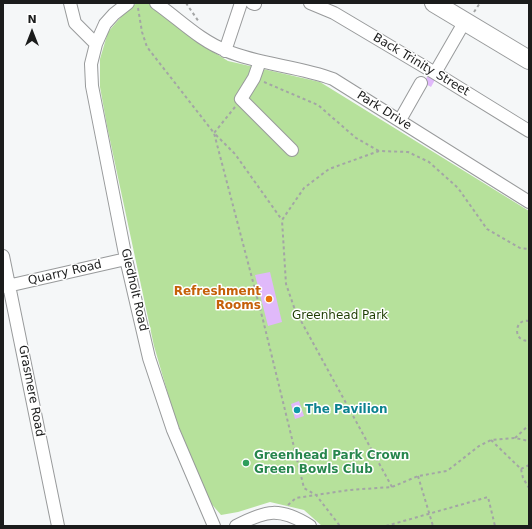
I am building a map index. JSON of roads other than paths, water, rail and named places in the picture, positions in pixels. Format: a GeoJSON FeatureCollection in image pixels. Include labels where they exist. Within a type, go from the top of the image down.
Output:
{"type":"FeatureCollection","features":[{"type":"Feature","properties":{"kind":"highway"},"geometry":{"type":"LineString","coordinates":[[434,3],[529,60]]}},
{"type":"Feature","properties":{"kind":"street"},"geometry":{"type":"LineString","coordinates":[[70,3],[75,22],[96,44]]}},
{"type":"Feature","properties":{"kind":"street","name":"Gledholt Road"},"geometry":{"type":"LineString","coordinates":[[128,3],[112,9],[96,44],[91,64],[92,86],[126,259],[149,358],[173,430],[214,526]]}},
{"type":"Feature","properties":{"kind":"street","name":"Park Drive"},"geometry":{"type":"LineString","coordinates":[[156,3],[202,38],[225,51],[242,57],[315,72],[333,79],[529,202]]}},
{"type":"Feature","properties":{"kind":"street"},"geometry":{"type":"LineString","coordinates":[[225,51],[241,3]]}},
{"type":"Feature","properties":{"kind":"street","name":"Back Trinity Street"},"geometry":{"type":"LineString","coordinates":[[310,3],[334,13],[436,73],[529,131]]}},
{"type":"Feature","properties":{"kind":"street"},"geometry":{"type":"LineString","coordinates":[[436,73],[465,21]]}},
{"type":"Feature","properties":{"kind":"street"},"geometry":{"type":"LineString","coordinates":[[260,60],[254,78],[241,99],[292,150]]}},
{"type":"Feature","properties":{"kind":"street"},"geometry":{"type":"LineString","coordinates":[[400,120],[421,83]]}},
{"type":"Feature","properties":{"kind":"street","name":"Grasmere Road"},"geometry":{"type":"LineString","coordinates":[[3,256],[6,286],[58,526]]}},
{"type":"Feature","properties":{"kind":"street","name":"Quarry Road"},"geometry":{"type":"LineString","coordinates":[[6,286],[126,259]]}},
{"type":"Feature","properties":{"kind":"street"},"geometry":{"type":"LineString","coordinates":[[236,526],[262,514],[278,513],[296,517],[310,526]]}},
{"type":"Feature","properties":{"kind":"place","name":"Refreshment Rooms"},"geometry":{"type":"Point","coordinates":[269,299]}},
{"type":"Feature","properties":{"kind":"place","name":"The Pavilion"},"geometry":{"type":"Point","coordinates":[297,410]}},
{"type":"Feature","properties":{"kind":"place","name":"Greenhead Park Crown Green Bowls Club"},"geometry":{"type":"Point","coordinates":[246,463]}},
{"type":"Feature","properties":{"kind":"park label","name":"Greenhead Park"},"geometry":{"type":"Point","coordinates":[340,316]}}]}
